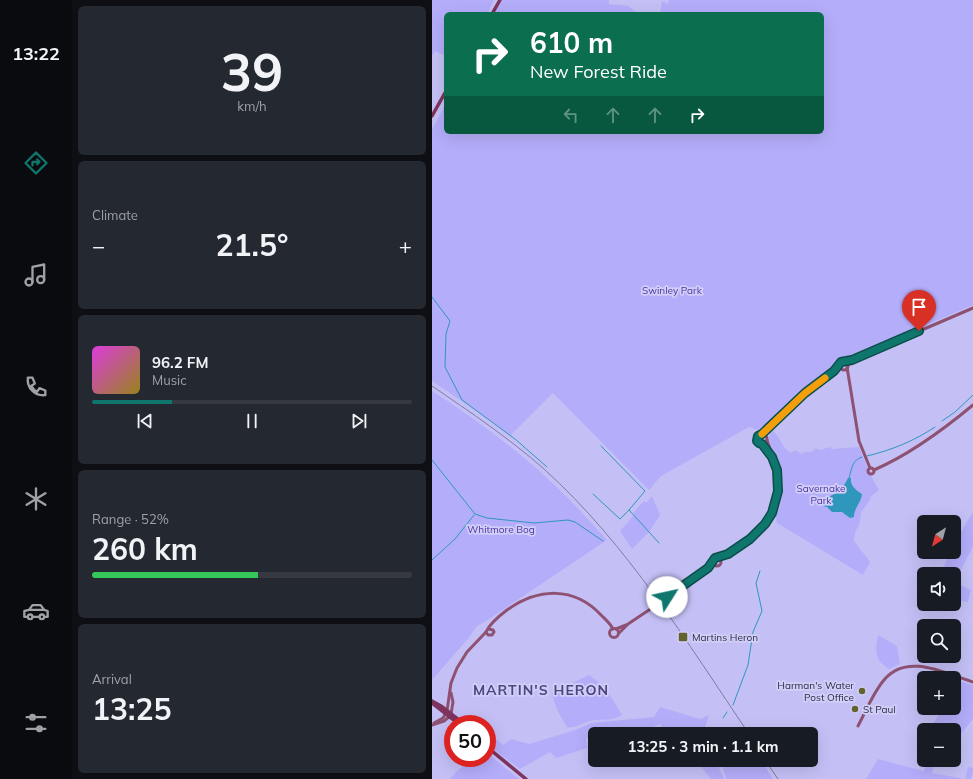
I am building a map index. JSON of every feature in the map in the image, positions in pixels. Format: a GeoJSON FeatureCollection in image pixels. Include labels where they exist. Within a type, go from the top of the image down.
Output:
{"type":"FeatureCollection","features":[{"type":"Feature","properties":{"kind":"main road"},"geometry":{"type":"LineString","coordinates":[[493,12],[500,0]]}},
{"type":"Feature","properties":{"kind":"main road"},"geometry":{"type":"LineString","coordinates":[[432,116],[444,95]]}},
{"type":"Feature","properties":{"kind":"main road"},"geometry":{"type":"LineString","coordinates":[[772,457],[762,444],[758,442],[758,436],[762,434],[805,393],[834,371],[841,362],[852,360],[973,308]]}},
{"type":"Feature","properties":{"kind":"main road"},"geometry":{"type":"LineString","coordinates":[[834,371],[844,370],[852,360]]}},
{"type":"Feature","properties":{"kind":"main road"},"geometry":{"type":"LineString","coordinates":[[844,362],[847,363],[848,366],[848,375],[859,441],[872,469],[910,452],[973,405]]}},
{"type":"Feature","properties":{"kind":"main road"},"geometry":{"type":"LineString","coordinates":[[840,365],[848,375]]}},
{"type":"Feature","properties":{"kind":"main road"},"geometry":{"type":"LineString","coordinates":[[762,444],[771,424]]}},
{"type":"Feature","properties":{"kind":"main road"},"geometry":{"type":"LineString","coordinates":[[628,624],[613,629],[610,634],[613,637],[617,636],[618,633],[628,624],[708,568],[717,558],[728,554],[750,539],[759,530],[772,512],[778,491],[777,470],[766,438],[762,434]]}},
{"type":"Feature","properties":{"kind":"main road"},"geometry":{"type":"LineString","coordinates":[[708,568],[720,565],[728,554]]}},
{"type":"Feature","properties":{"kind":"main road"},"geometry":{"type":"LineString","coordinates":[[717,558],[720,559],[721,562]]}},
{"type":"Feature","properties":{"kind":"main road"},"geometry":{"type":"LineString","coordinates":[[713,561],[716,566]]}},
{"type":"Feature","properties":{"kind":"main road"},"geometry":{"type":"LineString","coordinates":[[432,702],[450,715],[453,702],[451,683],[457,668],[467,652],[497,618],[513,606],[531,597],[541,594],[555,593],[572,596],[582,600],[595,608],[618,633]]}},
{"type":"Feature","properties":{"kind":"main road"},"geometry":{"type":"LineString","coordinates":[[478,641],[493,635],[497,618]]}},
{"type":"Feature","properties":{"kind":"main road"},"geometry":{"type":"LineString","coordinates":[[487,630],[492,629],[493,631]]}},
{"type":"Feature","properties":{"kind":"main road"},"geometry":{"type":"LineString","coordinates":[[487,630],[489,636]]}},
{"type":"Feature","properties":{"kind":"main road"},"geometry":{"type":"LineString","coordinates":[[858,726],[881,684],[897,670],[908,666],[921,666],[973,682]]}},
{"type":"Feature","properties":{"kind":"main road"},"geometry":{"type":"LineString","coordinates":[[432,724],[442,718],[446,712],[451,693]]}},
{"type":"Feature","properties":{"kind":"main road"},"geometry":{"type":"LineString","coordinates":[[432,724],[444,721]]}},
{"type":"Feature","properties":{"kind":"main road"},"geometry":{"type":"LineString","coordinates":[[496,754],[526,779]]}},
{"type":"Feature","properties":{"kind":"green space"},"geometry":{"type":"Polygon","coordinates":[[[432,0],[494,0],[488,12],[444,12],[444,55],[435,51],[432,56],[432,0]]]}},
{"type":"Feature","properties":{"kind":"green space"},"geometry":{"type":"Polygon","coordinates":[[[502,0],[609,0],[609,4],[628,6],[636,12],[495,12],[502,0]]]}},
{"type":"Feature","properties":{"kind":"green space","name":"Swinley Park"},"geometry":{"type":"Polygon","coordinates":[[[669,0],[973,0],[973,305],[849,358],[836,360],[832,370],[803,391],[771,419],[764,429],[757,430],[749,427],[661,476],[649,490],[553,393],[510,436],[484,416],[432,381],[432,129],[444,108],[444,134],[824,134],[824,12],[660,12],[662,1],[668,4],[669,0]]]}},
{"type":"Feature","properties":{"kind":"green space","name":"Whitmore Bog"},"geometry":{"type":"Polygon","coordinates":[[[432,391],[492,432],[520,455],[556,486],[607,540],[477,626],[432,680],[432,391]]]}},
{"type":"Feature","properties":{"kind":"green space","name":"Savernake Park"},"geometry":{"type":"Polygon","coordinates":[[[771,430],[775,433],[785,448],[791,453],[795,450],[802,454],[804,452],[811,452],[816,448],[821,450],[831,447],[832,449],[859,447],[870,474],[879,490],[870,497],[870,500],[861,512],[860,522],[855,533],[854,541],[870,562],[863,575],[777,523],[775,512],[779,491],[777,464],[770,448],[769,435],[771,430]]]}},
{"type":"Feature","properties":{"kind":"green space"},"geometry":{"type":"Polygon","coordinates":[[[652,496],[660,515],[649,532],[632,549],[620,531],[634,515],[633,513],[644,501],[646,503],[652,496]]]}},
{"type":"Feature","properties":{"kind":"green space"},"geometry":{"type":"Polygon","coordinates":[[[973,512],[973,546],[961,570],[961,567],[944,567],[947,559],[961,559],[961,532],[973,512]]]}},
{"type":"Feature","properties":{"kind":"green space"},"geometry":{"type":"Polygon","coordinates":[[[961,585],[971,590],[968,602],[961,601],[961,585]]]}},
{"type":"Feature","properties":{"kind":"green space"},"geometry":{"type":"Polygon","coordinates":[[[878,635],[897,646],[900,664],[889,669],[881,662],[878,658],[876,650],[878,635]]]}},
{"type":"Feature","properties":{"kind":"green space"},"geometry":{"type":"Polygon","coordinates":[[[589,675],[605,687],[622,715],[611,719],[594,720],[574,727],[567,727],[554,702],[552,693],[589,675]]]}},
{"type":"Feature","properties":{"kind":"green space"},"geometry":{"type":"Polygon","coordinates":[[[961,681],[973,685],[973,719],[961,734],[961,723],[933,723],[939,715],[961,715],[961,681]]]}},
{"type":"Feature","properties":{"kind":"green space"},"geometry":{"type":"Polygon","coordinates":[[[660,707],[700,719],[709,715],[705,727],[660,727],[661,724],[653,727],[588,727],[588,738],[586,738],[587,748],[556,758],[550,752],[520,769],[496,751],[496,739],[503,745],[511,739],[529,744],[572,731],[592,723],[654,717],[660,707]]]}},
{"type":"Feature","properties":{"kind":"green space"},"geometry":{"type":"Polygon","coordinates":[[[878,759],[927,772],[924,771],[925,767],[933,767],[932,773],[965,779],[866,779],[878,759]]]}},
{"type":"Feature","properties":{"kind":"green space"},"geometry":{"type":"Polygon","coordinates":[[[496,760],[519,779],[450,779],[462,767],[496,767],[496,760]]]}},
{"type":"Feature","properties":{"kind":"green space"},"geometry":{"type":"Polygon","coordinates":[[[701,767],[719,767],[724,779],[711,779],[701,767]]]}},
{"type":"Feature","properties":{"kind":"green space"},"geometry":{"type":"Polygon","coordinates":[[[765,767],[773,779],[726,779],[723,768],[765,767]]]}},
{"type":"Feature","properties":{"kind":"green space"},"geometry":{"type":"Polygon","coordinates":[[[968,767],[973,768],[971,779],[965,779],[968,767]]]}},
{"type":"Feature","properties":{"kind":"water"},"geometry":{"type":"Polygon","coordinates":[[[848,478],[851,478],[852,486],[862,494],[854,517],[850,518],[842,512],[832,512],[827,507],[823,506],[821,499],[829,497],[837,492],[848,478]]]}},
{"type":"Feature","properties":{"kind":"waterway"},"geometry":{"type":"LineString","coordinates":[[432,297],[450,321],[446,334],[445,367],[462,400],[515,439],[547,467]]}},
{"type":"Feature","properties":{"kind":"waterway"},"geometry":{"type":"LineString","coordinates":[[942,421],[955,412],[973,395]]}},
{"type":"Feature","properties":{"kind":"waterway"},"geometry":{"type":"LineString","coordinates":[[867,456],[885,451],[919,437],[935,427]]}},
{"type":"Feature","properties":{"kind":"waterway"},"geometry":{"type":"LineString","coordinates":[[601,446],[645,491],[629,510]]}},
{"type":"Feature","properties":{"kind":"waterway"},"geometry":{"type":"LineString","coordinates":[[849,478],[854,462],[862,457]]}},
{"type":"Feature","properties":{"kind":"waterway"},"geometry":{"type":"LineString","coordinates":[[432,460],[475,514],[487,518],[534,523],[568,520],[575,522],[603,541]]}},
{"type":"Feature","properties":{"kind":"waterway"},"geometry":{"type":"LineString","coordinates":[[593,494],[620,519],[629,510],[659,543]]}},
{"type":"Feature","properties":{"kind":"waterway"},"geometry":{"type":"LineString","coordinates":[[432,560],[455,539],[474,515]]}},
{"type":"Feature","properties":{"kind":"waterway"},"geometry":{"type":"LineString","coordinates":[[733,705],[748,665],[753,632],[762,611],[756,583],[760,571]]}},
{"type":"Feature","properties":{"kind":"waterway"},"geometry":{"type":"LineString","coordinates":[[723,718],[727,712]]}},
{"type":"Feature","properties":{"kind":"railway"},"geometry":{"type":"LineString","coordinates":[[432,386],[531,458],[574,498],[603,529],[679,629],[744,727]]}},
{"type":"Feature","properties":{"kind":"railway"},"geometry":{"type":"LineString","coordinates":[[770,767],[778,779]]}},
{"type":"Feature","properties":{"kind":"slow traffic"},"geometry":{"type":"LineString","coordinates":[[762,434],[805,393],[825,378]]}},
{"type":"Feature","properties":{"kind":"place","name":"Martins Heron"},"geometry":{"type":"Point","coordinates":[683,637]}},
{"type":"Feature","properties":{"kind":"place","name":"Harman's Water Post Office"},"geometry":{"type":"Point","coordinates":[862,691]}},
{"type":"Feature","properties":{"kind":"place","name":"St Paul"},"geometry":{"type":"Point","coordinates":[855,709]}},
{"type":"Feature","properties":{"kind":"district","name":"MARTIN'S HERON"},"geometry":{"type":"Point","coordinates":[541,690]}},
{"type":"Feature","properties":{"kind":"route"},"geometry":{"type":"LineString","coordinates":[[667,597],[700,575],[708,568],[715,558],[728,554],[750,539],[765,524],[772,512],[777,499],[778,491],[777,470],[768,451],[757,441],[758,436],[762,434],[805,393],[834,371],[841,362],[852,360],[919,331]]}}]}
